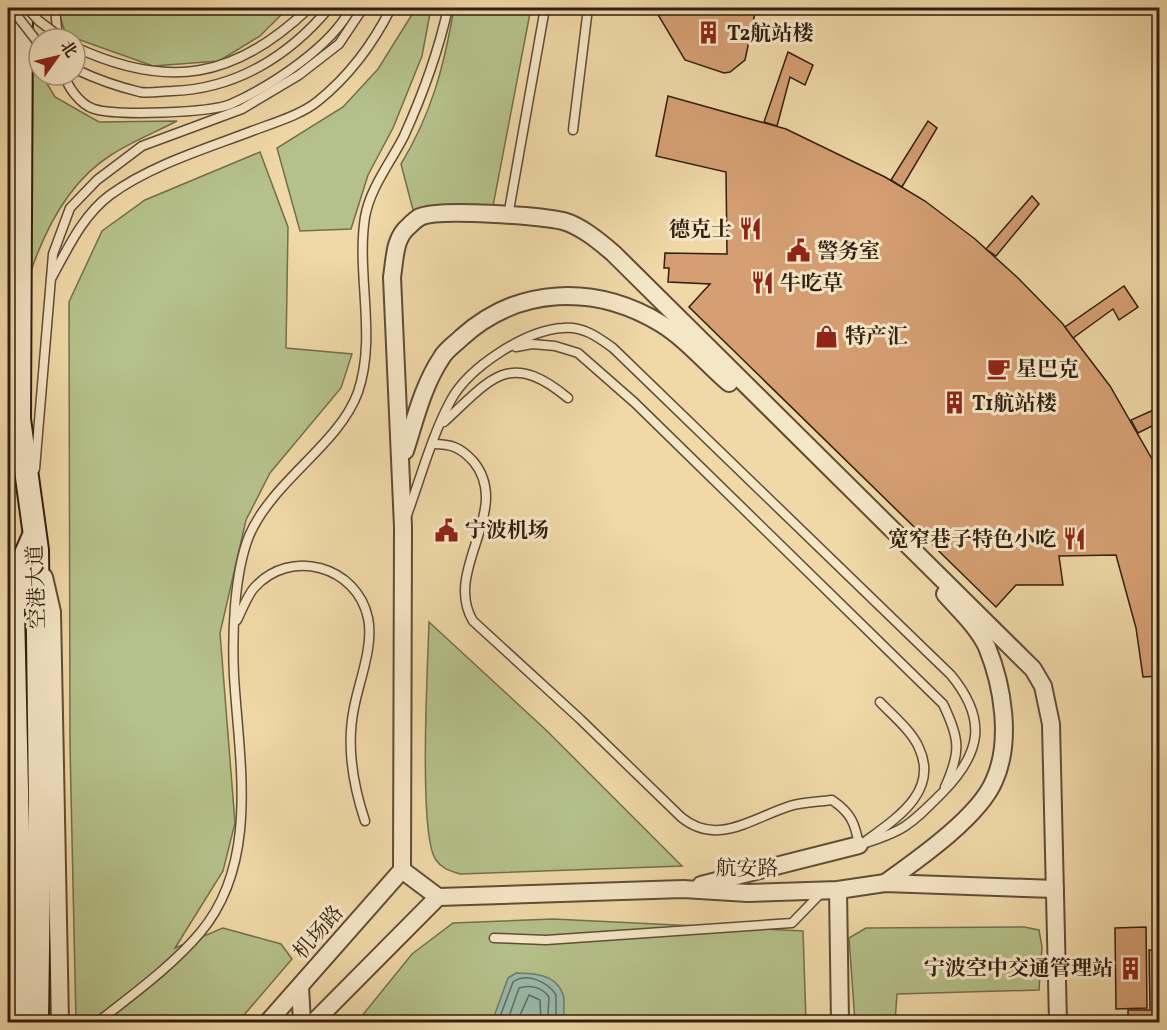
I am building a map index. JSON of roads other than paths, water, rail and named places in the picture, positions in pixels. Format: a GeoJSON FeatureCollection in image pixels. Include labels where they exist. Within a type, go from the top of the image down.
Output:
{"type":"FeatureCollection","features":[{"type":"Feature","properties":{"kind":"main road","name":"空港大道"},"geometry":{"type":"LineString","coordinates":[[21,8],[19,419],[33,524],[40,805],[37,1023]]}},
{"type":"Feature","properties":{"kind":"main road"},"geometry":{"type":"LineString","coordinates":[[22,1023],[13,610],[18,572],[33,524]]}},
{"type":"Feature","properties":{"kind":"street"},"geometry":{"type":"LineString","coordinates":[[314,1023],[438,897],[402,870],[403,527],[392,277],[398,239],[407,227],[421,216],[445,214],[508,216],[565,222],[600,242],[1025,658],[1043,686],[1051,724],[1058,1023]]}},
{"type":"Feature","properties":{"kind":"street"},"geometry":{"type":"LineString","coordinates":[[401,462],[425,391],[442,357],[481,320],[506,306],[543,297],[587,296],[625,304],[662,324],[742,395],[844,497],[920,565],[972,625],[987,646],[1001,694],[1003,724],[1001,759],[994,782],[976,808],[920,858],[885,883]]}},
{"type":"Feature","properties":{"kind":"street"},"geometry":{"type":"LineString","coordinates":[[33,524],[52,612],[60,1023]]}},
{"type":"Feature","properties":{"kind":"street"},"geometry":{"type":"LineString","coordinates":[[682,890],[859,845]]}},
{"type":"Feature","properties":{"kind":"street","name":"机场路"},"geometry":{"type":"LineString","coordinates":[[268,1023],[402,870]]}},
{"type":"Feature","properties":{"kind":"street","name":"航安路"},"geometry":{"type":"LineString","coordinates":[[438,897],[682,890],[747,892],[832,890],[885,883],[1055,889]]}},
{"type":"Feature","properties":{"kind":"street"},"geometry":{"type":"LineString","coordinates":[[832,890],[840,1023]]}},
{"type":"Feature","properties":{"kind":"street"},"geometry":{"type":"LineString","coordinates":[[300,987],[302,1023]]}},
{"type":"Feature","properties":{"kind":"lane"},"geometry":{"type":"LineString","coordinates":[[11,8],[27,29]]}},
{"type":"Feature","properties":{"kind":"lane"},"geometry":{"type":"LineString","coordinates":[[27,8],[47,27]]}},
{"type":"Feature","properties":{"kind":"lane"},"geometry":{"type":"LineString","coordinates":[[55,8],[57,27]]}},
{"type":"Feature","properties":{"kind":"lane"},"geometry":{"type":"LineString","coordinates":[[87,53],[106,62],[156,73],[206,71],[251,52],[290,26],[309,8]]}},
{"type":"Feature","properties":{"kind":"lane"},"geometry":{"type":"LineString","coordinates":[[87,73],[141,92],[191,90],[235,79],[266,65],[301,40],[329,8]]}},
{"type":"Feature","properties":{"kind":"lane"},"geometry":{"type":"LineString","coordinates":[[70,87],[83,102],[94,109],[142,112],[229,105],[283,76],[343,23],[351,8]]}},
{"type":"Feature","properties":{"kind":"lane"},"geometry":{"type":"LineString","coordinates":[[33,524],[53,254],[70,207],[97,180],[142,146],[242,109],[298,75],[339,44],[363,8]]}},
{"type":"Feature","properties":{"kind":"lane"},"geometry":{"type":"LineString","coordinates":[[51,280],[78,229],[110,195],[164,166],[274,123],[317,102],[354,66],[391,8]]}},
{"type":"Feature","properties":{"kind":"lane"},"geometry":{"type":"LineString","coordinates":[[98,1023],[183,952],[218,906],[230,878],[243,816],[232,642],[238,589],[253,530],[262,513],[292,474],[333,432],[358,393],[365,350],[362,243],[365,214],[377,183],[402,138],[428,82],[440,45],[448,8]]}},
{"type":"Feature","properties":{"kind":"lane"},"geometry":{"type":"LineString","coordinates":[[508,216],[545,8]]}},
{"type":"Feature","properties":{"kind":"lane"},"geometry":{"type":"LineString","coordinates":[[573,129],[588,8]]}},
{"type":"Feature","properties":{"kind":"lane"},"geometry":{"type":"LineString","coordinates":[[403,527],[452,398],[479,368],[539,331],[565,327],[592,333],[613,348],[951,675],[968,696],[974,716],[975,736],[970,756],[959,776],[910,825],[887,837],[859,845]]}},
{"type":"Feature","properties":{"kind":"lane"},"geometry":{"type":"LineString","coordinates":[[505,350],[532,344],[555,346],[578,353],[635,403],[944,704],[958,739],[958,753],[942,793]]}},
{"type":"Feature","properties":{"kind":"lane"},"geometry":{"type":"LineString","coordinates":[[441,424],[487,383],[502,374],[521,372],[546,380],[568,398]]}},
{"type":"Feature","properties":{"kind":"lane"},"geometry":{"type":"LineString","coordinates":[[433,444],[452,444],[469,457],[481,471],[487,495],[485,513],[471,559],[465,602],[473,621],[580,718],[681,817],[694,828],[717,832],[750,823],[790,806],[832,800],[846,810],[855,822],[859,845]]}},
{"type":"Feature","properties":{"kind":"lane"},"geometry":{"type":"LineString","coordinates":[[234,626],[254,588],[274,573],[290,566],[309,565],[332,570],[348,582],[361,597],[369,620],[368,646],[353,712],[351,751],[358,801],[365,821]]}},
{"type":"Feature","properties":{"kind":"lane"},"geometry":{"type":"LineString","coordinates":[[859,845],[912,803],[917,797],[924,771],[919,746],[880,702]]}},
{"type":"Feature","properties":{"kind":"lane"},"geometry":{"type":"LineString","coordinates":[[494,938],[546,940],[792,923],[832,890]]}},
{"type":"Feature","properties":{"kind":"water"},"geometry":{"type":"Polygon","coordinates":[[[516,973],[536,974],[555,982],[563,994],[566,1022],[492,1022],[508,978],[516,973]]]}},
{"type":"Feature","properties":{"kind":"place","name":"T2航站楼"},"geometry":{"type":"Point","coordinates":[709,33]}},
{"type":"Feature","properties":{"kind":"place","name":"德克士"},"geometry":{"type":"Point","coordinates":[750,229]}},
{"type":"Feature","properties":{"kind":"place","name":"警务室"},"geometry":{"type":"Point","coordinates":[799,251]}},
{"type":"Feature","properties":{"kind":"place","name":"牛吃草"},"geometry":{"type":"Point","coordinates":[762,283]}},
{"type":"Feature","properties":{"kind":"place","name":"特产汇"},"geometry":{"type":"Point","coordinates":[827,336]}},
{"type":"Feature","properties":{"kind":"place","name":"星巴克"},"geometry":{"type":"Point","coordinates":[998,369]}},
{"type":"Feature","properties":{"kind":"place","name":"T1航站楼"},"geometry":{"type":"Point","coordinates":[954,403]}},
{"type":"Feature","properties":{"kind":"place","name":"宁波机场"},"geometry":{"type":"Point","coordinates":[447,530]}},
{"type":"Feature","properties":{"kind":"place","name":"宽窄巷子特色小吃"},"geometry":{"type":"Point","coordinates":[1074,539]}},
{"type":"Feature","properties":{"kind":"place","name":"宁波空中交通管理站"},"geometry":{"type":"Point","coordinates":[1131,968]}}]}
